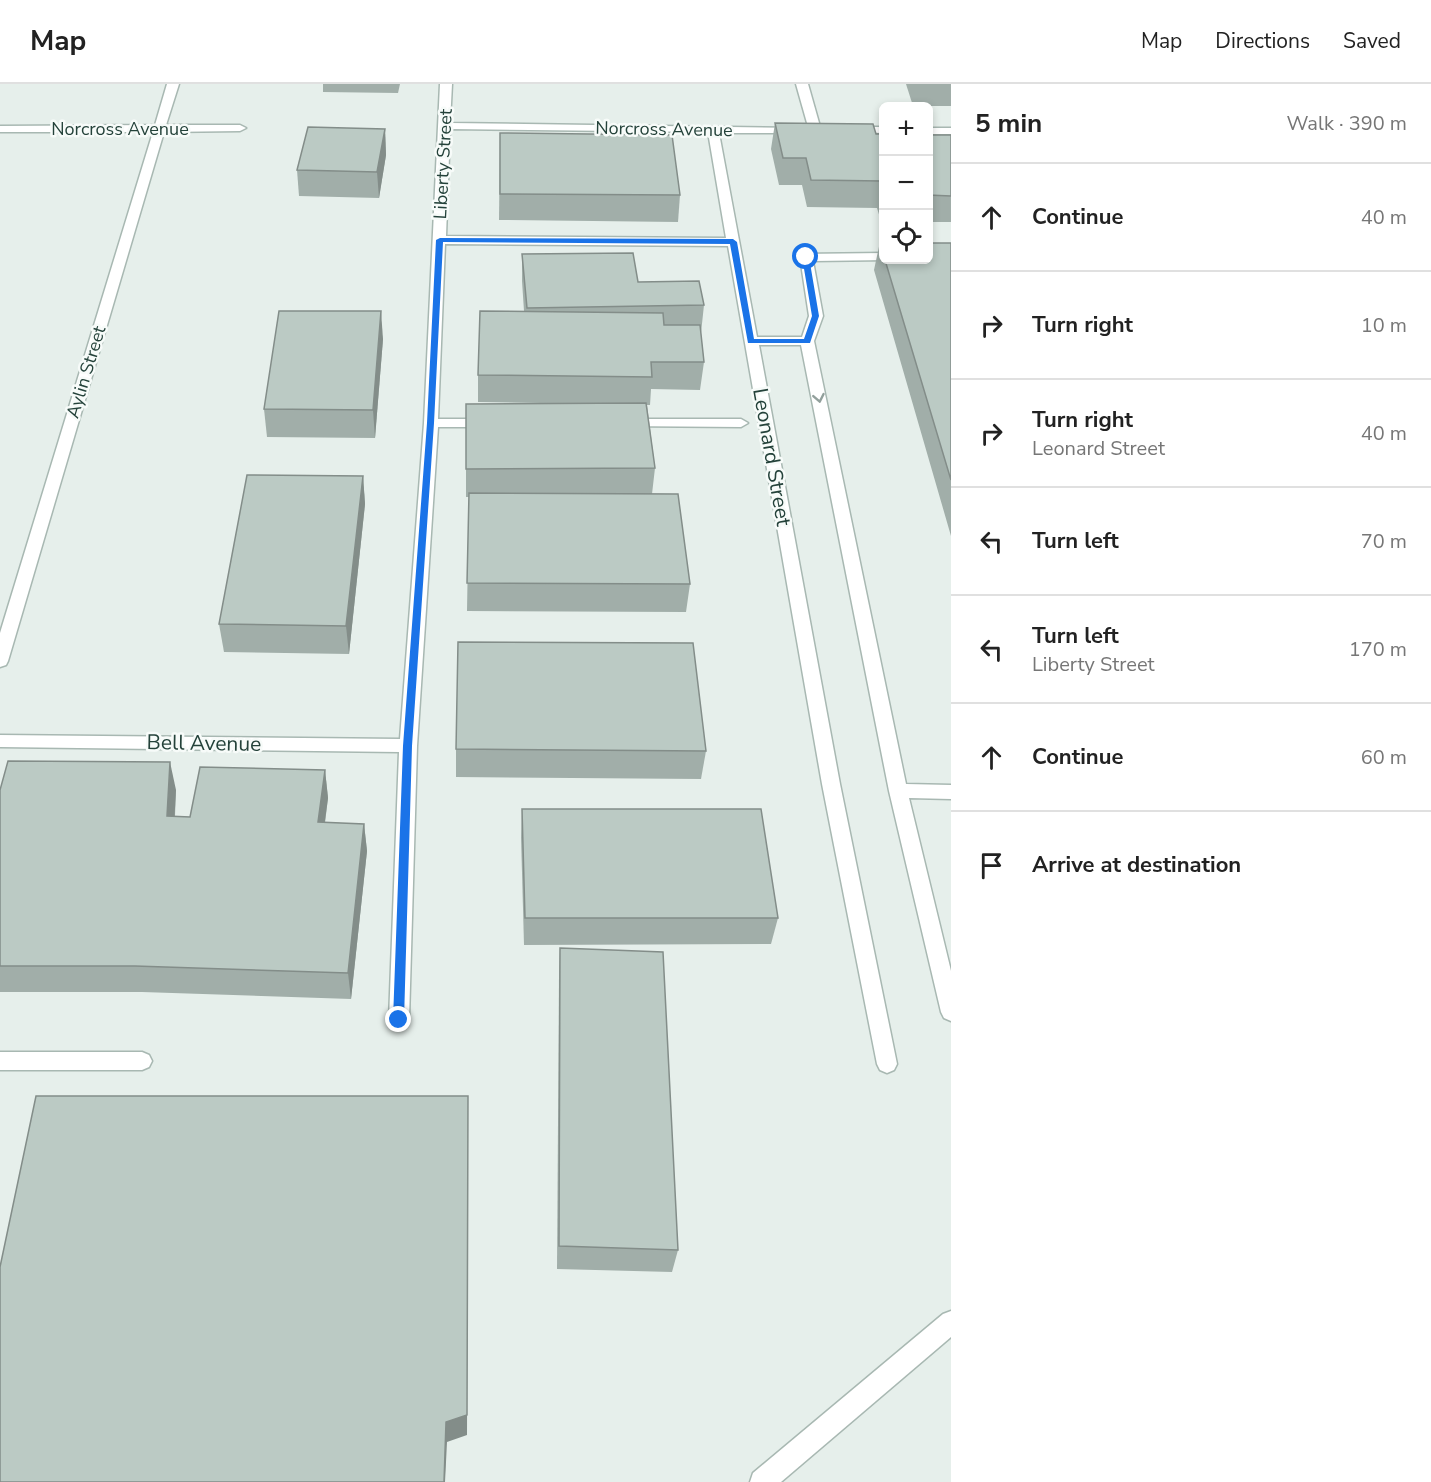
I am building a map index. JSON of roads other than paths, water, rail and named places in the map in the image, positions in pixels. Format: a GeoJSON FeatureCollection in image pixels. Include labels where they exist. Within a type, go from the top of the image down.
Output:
{"type":"FeatureCollection","features":[{"type":"Feature","properties":{"kind":"street","name":"Aylin Street"},"geometry":{"type":"LineString","coordinates":[[0,661],[172,84]]}},
{"type":"Feature","properties":{"kind":"street","name":"Liberty Street"},"geometry":{"type":"LineString","coordinates":[[399,1020],[408,746],[430,423],[446,84]]}},
{"type":"Feature","properties":{"kind":"street"},"geometry":{"type":"LineString","coordinates":[[802,84],[826,130]]}},
{"type":"Feature","properties":{"kind":"street","name":"Norcross Avenue"},"geometry":{"type":"LineString","coordinates":[[445,126],[879,130]]}},
{"type":"Feature","properties":{"kind":"street","name":"Norcross Avenue"},"geometry":{"type":"LineString","coordinates":[[0,129],[240,128]]}},
{"type":"Feature","properties":{"kind":"street","name":"Leonard Street"},"geometry":{"type":"LineString","coordinates":[[713,130],[831,784],[887,1064]]}},
{"type":"Feature","properties":{"kind":"street"},"geometry":{"type":"LineString","coordinates":[[933,130],[951,131]]}},
{"type":"Feature","properties":{"kind":"street"},"geometry":{"type":"LineString","coordinates":[[440,240],[733,242]]}},
{"type":"Feature","properties":{"kind":"street"},"geometry":{"type":"LineString","coordinates":[[879,258],[806,257],[816,316],[807,341],[898,791],[951,1012]]}},
{"type":"Feature","properties":{"kind":"street"},"geometry":{"type":"LineString","coordinates":[[751,341],[807,341]]}},
{"type":"Feature","properties":{"kind":"street"},"geometry":{"type":"LineString","coordinates":[[430,423],[502,423]]}},
{"type":"Feature","properties":{"kind":"street"},"geometry":{"type":"LineString","coordinates":[[609,423],[741,423]]}},
{"type":"Feature","properties":{"kind":"street","name":"Bell Avenue"},"geometry":{"type":"LineString","coordinates":[[0,741],[408,746]]}},
{"type":"Feature","properties":{"kind":"street"},"geometry":{"type":"LineString","coordinates":[[898,791],[951,792]]}},
{"type":"Feature","properties":{"kind":"street"},"geometry":{"type":"LineString","coordinates":[[0,1061],[142,1061]]}},
{"type":"Feature","properties":{"kind":"street"},"geometry":{"type":"LineString","coordinates":[[762,1482],[951,1322]]}}]}
